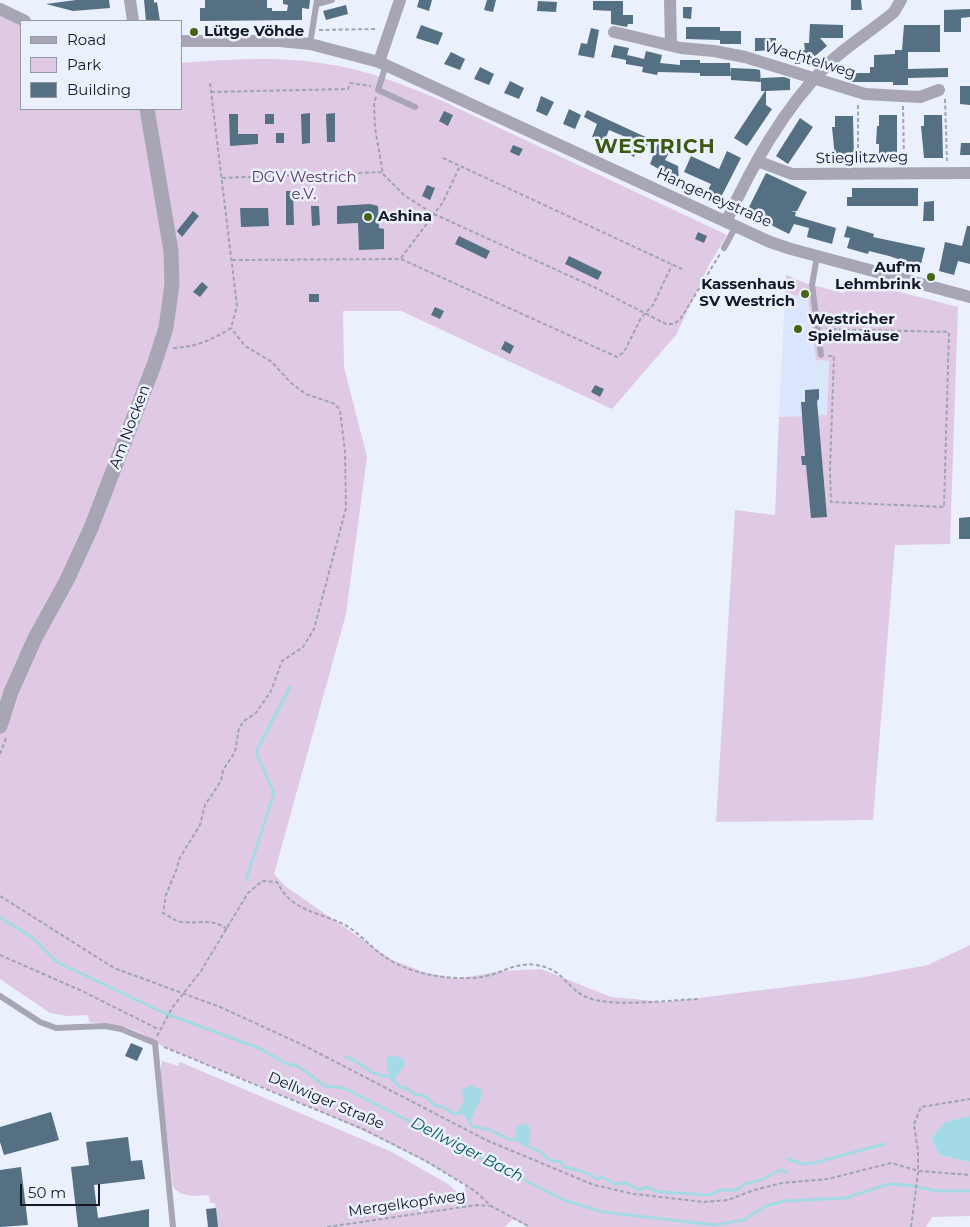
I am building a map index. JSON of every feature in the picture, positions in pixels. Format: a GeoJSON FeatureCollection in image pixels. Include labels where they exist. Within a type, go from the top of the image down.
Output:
{"type":"FeatureCollection","features":[{"type":"Feature","properties":{"kind":"street"},"geometry":{"type":"LineString","coordinates":[[130,0],[133,20]]}},
{"type":"Feature","properties":{"kind":"street"},"geometry":{"type":"LineString","coordinates":[[182,41],[280,41],[310,44],[383,63],[400,0]]}},
{"type":"Feature","properties":{"kind":"street"},"geometry":{"type":"LineString","coordinates":[[670,0],[670,45]]}},
{"type":"Feature","properties":{"kind":"street"},"geometry":{"type":"LineString","coordinates":[[731,224],[757,161],[784,117],[829,63],[894,12],[901,0]]}},
{"type":"Feature","properties":{"kind":"street"},"geometry":{"type":"LineString","coordinates":[[0,9],[23,20]]}},
{"type":"Feature","properties":{"kind":"street","name":"Wachtelweg"},"geometry":{"type":"LineString","coordinates":[[614,32],[670,45],[745,57],[816,78],[847,90],[879,96],[920,97],[939,90]]}},
{"type":"Feature","properties":{"kind":"street","name":"Hangeneystraße"},"geometry":{"type":"LineString","coordinates":[[383,63],[777,244],[970,297]]}},
{"type":"Feature","properties":{"kind":"street","name":"Am Nocken"},"geometry":{"type":"LineString","coordinates":[[0,726],[11,692],[35,638],[68,580],[91,528],[154,365],[166,328],[172,284],[171,251],[147,110]]}},
{"type":"Feature","properties":{"kind":"street","name":"Stieglitzweg"},"geometry":{"type":"LineString","coordinates":[[757,161],[792,174],[970,173]]}},
{"type":"Feature","properties":{"kind":"lane"},"geometry":{"type":"LineString","coordinates":[[310,44],[317,2],[332,0]]}},
{"type":"Feature","properties":{"kind":"lane"},"geometry":{"type":"LineString","coordinates":[[383,63],[378,89],[415,107]]}},
{"type":"Feature","properties":{"kind":"lane"},"geometry":{"type":"LineString","coordinates":[[724,248],[731,224]]}},
{"type":"Feature","properties":{"kind":"lane"},"geometry":{"type":"LineString","coordinates":[[817,256],[812,285],[821,356]]}},
{"type":"Feature","properties":{"kind":"lane"},"geometry":{"type":"LineString","coordinates":[[0,996],[40,1022],[56,1028],[105,1026],[121,1029],[155,1043],[173,1227]]}},
{"type":"Feature","properties":{"kind":"path"},"geometry":{"type":"LineString","coordinates":[[312,30],[381,30]]}},
{"type":"Feature","properties":{"kind":"path"},"geometry":{"type":"LineString","coordinates":[[170,348],[189,347],[211,340],[231,328],[238,306],[210,83]]}},
{"type":"Feature","properties":{"kind":"path"},"geometry":{"type":"LineString","coordinates":[[211,92],[348,89],[350,83],[378,89],[374,105],[375,128],[383,172],[396,188],[434,214],[646,312],[666,324],[677,322],[724,248]]}},
{"type":"Feature","properties":{"kind":"path"},"geometry":{"type":"LineString","coordinates":[[947,103],[947,174]]}},
{"type":"Feature","properties":{"kind":"path"},"geometry":{"type":"LineString","coordinates":[[903,109],[904,174]]}},
{"type":"Feature","properties":{"kind":"path"},"geometry":{"type":"LineString","coordinates":[[858,111],[858,174]]}},
{"type":"Feature","properties":{"kind":"path"},"geometry":{"type":"LineString","coordinates":[[443,158],[682,269]]}},
{"type":"Feature","properties":{"kind":"path"},"geometry":{"type":"LineString","coordinates":[[401,259],[442,202],[460,166]]}},
{"type":"Feature","properties":{"kind":"path"},"geometry":{"type":"LineString","coordinates":[[222,178],[383,172]]}},
{"type":"Feature","properties":{"kind":"path"},"geometry":{"type":"LineString","coordinates":[[232,260],[401,259],[617,357],[624,352],[646,312],[653,304],[672,265]]}},
{"type":"Feature","properties":{"kind":"path"},"geometry":{"type":"LineString","coordinates":[[227,929],[219,923],[179,922],[163,913],[171,877],[177,868],[178,859],[200,825],[205,805],[221,781],[223,770],[235,752],[239,728],[256,713],[271,691],[282,661],[303,647],[314,629],[324,587],[331,572],[347,497],[344,478],[345,452],[340,410],[335,404],[306,394],[291,383],[272,362],[245,346],[231,328]]}},
{"type":"Feature","properties":{"kind":"path"},"geometry":{"type":"LineString","coordinates":[[817,329],[949,332],[944,507],[830,502],[834,356],[821,356]]}},
{"type":"Feature","properties":{"kind":"path"},"geometry":{"type":"LineString","coordinates":[[155,1043],[159,1030],[172,1008],[201,971],[248,893],[262,881],[277,882],[283,892],[296,905],[346,925],[383,956],[420,974],[475,978],[498,973],[517,964],[532,964],[545,966],[558,973],[584,996],[596,1001],[699,999]]}},
{"type":"Feature","properties":{"kind":"path"},"geometry":{"type":"LineString","coordinates":[[0,896],[114,968],[183,995],[220,1007],[303,1045],[486,1140],[594,1185],[634,1194],[703,1202],[728,1200],[754,1190],[782,1183],[828,1179],[891,1163],[918,1172],[970,1175]]}},
{"type":"Feature","properties":{"kind":"path"},"geometry":{"type":"LineString","coordinates":[[0,955],[82,991],[159,1030]]}},
{"type":"Feature","properties":{"kind":"path","name":"Dellwiger Straße"},"geometry":{"type":"LineString","coordinates":[[155,1043],[379,1137],[458,1180],[491,1206],[530,1227]]}},
{"type":"Feature","properties":{"kind":"path"},"geometry":{"type":"LineString","coordinates":[[911,1227],[917,1194],[918,1172],[918,1152],[914,1124],[920,1107],[970,1099]]}},
{"type":"Feature","properties":{"kind":"path","name":"Mergelkopfweg"},"geometry":{"type":"LineString","coordinates":[[327,1227],[477,1205],[491,1206]]}},
{"type":"Feature","properties":{"kind":"shaded area","name":"Westricher Spielmäuse"},"geometry":{"type":"Polygon","coordinates":[[[785,293],[808,298],[816,360],[829,361],[827,415],[779,417],[785,293]]]}},
{"type":"Feature","properties":{"kind":"shaded area"},"geometry":{"type":"Polygon","coordinates":[[[393,1055],[403,1059],[406,1063],[395,1079],[395,1083],[389,1074],[387,1065],[387,1057],[393,1055]]]}},
{"type":"Feature","properties":{"kind":"shaded area"},"geometry":{"type":"Polygon","coordinates":[[[471,1085],[482,1090],[481,1098],[472,1119],[457,1114],[464,1100],[462,1090],[471,1085]]]}},
{"type":"Feature","properties":{"kind":"shaded area"},"geometry":{"type":"Polygon","coordinates":[[[970,1116],[970,1162],[939,1155],[931,1138],[945,1122],[970,1116]]]}},
{"type":"Feature","properties":{"kind":"shaded area"},"geometry":{"type":"Polygon","coordinates":[[[525,1123],[530,1127],[530,1142],[524,1146],[515,1139],[516,1127],[525,1123]]]}},
{"type":"Feature","properties":{"kind":"green space","name":"DGV Westrich e.V."},"geometry":{"type":"Polygon","coordinates":[[[0,9],[20,20],[20,110],[182,110],[182,63],[277,59],[333,65],[374,75],[438,99],[727,235],[709,265],[676,335],[612,409],[401,311],[343,311],[344,367],[367,457],[346,614],[274,874],[285,886],[392,960],[424,972],[456,979],[502,971],[541,969],[611,997],[666,1002],[859,978],[928,965],[970,945],[970,1116],[945,1122],[931,1138],[939,1155],[970,1162],[970,1216],[932,1217],[926,1227],[528,1227],[513,1219],[505,1227],[218,1227],[215,1203],[210,1203],[209,1195],[185,1195],[173,1187],[160,1074],[162,1061],[178,1066],[180,1062],[392,1152],[448,1184],[462,1196],[466,1185],[391,1144],[313,1108],[155,1043],[132,1029],[89,1022],[88,1015],[67,1016],[50,1013],[0,979],[0,9]]]}},
{"type":"Feature","properties":{"kind":"green space"},"geometry":{"type":"Polygon","coordinates":[[[786,275],[808,284],[843,293],[853,280],[958,307],[950,544],[895,545],[873,820],[716,822],[735,510],[775,515],[779,417],[827,415],[829,361],[816,360],[808,298],[785,293],[786,275]]]}},
{"type":"Feature","properties":{"kind":"building"},"geometry":{"type":"Polygon","coordinates":[[[76,0],[109,0],[110,8],[73,11],[46,4],[76,0]]]}},
{"type":"Feature","properties":{"kind":"building"},"geometry":{"type":"Polygon","coordinates":[[[144,0],[154,0],[154,3],[157,2],[160,20],[146,20],[144,0]]]}},
{"type":"Feature","properties":{"kind":"building"},"geometry":{"type":"Polygon","coordinates":[[[205,0],[267,0],[267,8],[272,8],[272,11],[287,11],[288,5],[283,4],[283,0],[310,0],[309,9],[302,8],[302,20],[200,21],[200,8],[205,8],[205,0]]]}},
{"type":"Feature","properties":{"kind":"building"},"geometry":{"type":"Polygon","coordinates":[[[419,0],[432,0],[429,11],[417,7],[419,0]]]}},
{"type":"Feature","properties":{"kind":"building"},"geometry":{"type":"Polygon","coordinates":[[[487,0],[496,0],[493,12],[484,10],[487,0]]]}},
{"type":"Feature","properties":{"kind":"building"},"geometry":{"type":"Polygon","coordinates":[[[851,0],[861,0],[862,10],[851,10],[851,0]]]}},
{"type":"Feature","properties":{"kind":"building"},"geometry":{"type":"Polygon","coordinates":[[[538,1],[557,2],[556,12],[537,11],[538,1]]]}},
{"type":"Feature","properties":{"kind":"building"},"geometry":{"type":"Polygon","coordinates":[[[593,1],[623,1],[623,15],[633,15],[633,24],[628,24],[627,27],[611,24],[611,11],[593,10],[593,1]]]}},
{"type":"Feature","properties":{"kind":"building"},"geometry":{"type":"Polygon","coordinates":[[[346,5],[348,14],[326,20],[323,11],[346,5]]]}},
{"type":"Feature","properties":{"kind":"building"},"geometry":{"type":"Polygon","coordinates":[[[683,7],[692,7],[691,19],[683,18],[683,7]]]}},
{"type":"Feature","properties":{"kind":"building"},"geometry":{"type":"Polygon","coordinates":[[[970,9],[970,17],[961,18],[961,32],[944,32],[944,10],[970,9]]]}},
{"type":"Feature","properties":{"kind":"building"},"geometry":{"type":"Polygon","coordinates":[[[810,24],[843,25],[843,38],[820,38],[827,46],[815,56],[815,63],[795,64],[794,50],[805,50],[804,43],[809,43],[810,24]]]}},
{"type":"Feature","properties":{"kind":"building"},"geometry":{"type":"Polygon","coordinates":[[[421,25],[443,33],[438,45],[416,38],[421,25]]]}},
{"type":"Feature","properties":{"kind":"building"},"geometry":{"type":"Polygon","coordinates":[[[904,25],[940,25],[940,52],[908,52],[908,69],[948,68],[948,77],[908,78],[908,85],[893,85],[893,82],[852,82],[852,73],[870,73],[870,67],[874,67],[874,55],[895,54],[895,50],[902,50],[904,25]]]}},
{"type":"Feature","properties":{"kind":"building"},"geometry":{"type":"Polygon","coordinates":[[[686,27],[720,27],[720,31],[741,31],[741,44],[720,44],[720,40],[686,39],[686,27]]]}},
{"type":"Feature","properties":{"kind":"building"},"geometry":{"type":"Polygon","coordinates":[[[591,28],[599,30],[594,58],[578,55],[581,43],[587,44],[591,28]]]}},
{"type":"Feature","properties":{"kind":"building"},"geometry":{"type":"Polygon","coordinates":[[[755,38],[776,38],[776,50],[755,51],[755,38]]]}},
{"type":"Feature","properties":{"kind":"building"},"geometry":{"type":"Polygon","coordinates":[[[614,45],[629,48],[627,55],[644,59],[646,51],[662,55],[660,63],[680,65],[680,60],[700,60],[700,63],[730,63],[731,76],[700,76],[700,73],[658,72],[657,75],[642,72],[643,67],[626,64],[626,60],[611,57],[614,45]]]}},
{"type":"Feature","properties":{"kind":"building"},"geometry":{"type":"Polygon","coordinates":[[[451,52],[465,59],[460,70],[444,64],[451,52]]]}},
{"type":"Feature","properties":{"kind":"building"},"geometry":{"type":"Polygon","coordinates":[[[480,67],[494,74],[489,85],[474,79],[480,67]]]}},
{"type":"Feature","properties":{"kind":"building"},"geometry":{"type":"Polygon","coordinates":[[[731,68],[760,70],[761,82],[731,80],[731,68]]]}},
{"type":"Feature","properties":{"kind":"building"},"geometry":{"type":"Polygon","coordinates":[[[852,70],[852,80],[843,79],[843,71],[852,70]]]}},
{"type":"Feature","properties":{"kind":"building"},"geometry":{"type":"Polygon","coordinates":[[[784,77],[790,79],[790,90],[766,91],[766,105],[772,109],[747,146],[734,138],[765,91],[761,91],[761,78],[784,77]]]}},
{"type":"Feature","properties":{"kind":"building"},"geometry":{"type":"Polygon","coordinates":[[[510,81],[524,88],[519,99],[504,93],[510,81]]]}},
{"type":"Feature","properties":{"kind":"building"},"geometry":{"type":"Polygon","coordinates":[[[960,86],[970,86],[970,105],[960,104],[960,86]]]}},
{"type":"Feature","properties":{"kind":"building"},"geometry":{"type":"Polygon","coordinates":[[[541,96],[554,102],[547,116],[536,111],[541,96]]]}},
{"type":"Feature","properties":{"kind":"building"},"geometry":{"type":"Polygon","coordinates":[[[569,109],[581,115],[575,129],[563,124],[569,109]]]}},
{"type":"Feature","properties":{"kind":"building"},"geometry":{"type":"Polygon","coordinates":[[[587,110],[650,139],[647,146],[640,144],[634,157],[622,151],[628,138],[609,130],[604,142],[592,137],[597,124],[584,117],[587,110]]]}},
{"type":"Feature","properties":{"kind":"building"},"geometry":{"type":"Polygon","coordinates":[[[444,111],[453,115],[448,126],[439,121],[444,111]]]}},
{"type":"Feature","properties":{"kind":"building"},"geometry":{"type":"Polygon","coordinates":[[[310,113],[310,143],[302,144],[301,114],[310,113]]]}},
{"type":"Feature","properties":{"kind":"building"},"geometry":{"type":"Polygon","coordinates":[[[335,113],[335,142],[327,142],[326,114],[335,113]]]}},
{"type":"Feature","properties":{"kind":"building"},"geometry":{"type":"Polygon","coordinates":[[[229,114],[238,114],[238,134],[258,134],[258,144],[230,146],[229,114]]]}},
{"type":"Feature","properties":{"kind":"building"},"geometry":{"type":"Polygon","coordinates":[[[265,114],[274,114],[274,124],[265,124],[265,114]]]}},
{"type":"Feature","properties":{"kind":"building"},"geometry":{"type":"Polygon","coordinates":[[[879,115],[897,115],[897,158],[879,158],[879,144],[876,144],[879,115]]]}},
{"type":"Feature","properties":{"kind":"building"},"geometry":{"type":"Polygon","coordinates":[[[924,115],[942,115],[943,158],[924,158],[921,126],[924,126],[924,115]]]}},
{"type":"Feature","properties":{"kind":"building"},"geometry":{"type":"Polygon","coordinates":[[[835,116],[853,116],[854,158],[835,158],[832,127],[835,127],[835,116]]]}},
{"type":"Feature","properties":{"kind":"building"},"geometry":{"type":"Polygon","coordinates":[[[800,118],[813,127],[788,164],[776,156],[800,118]]]}},
{"type":"Feature","properties":{"kind":"building"},"geometry":{"type":"Polygon","coordinates":[[[276,133],[284,133],[284,143],[276,143],[276,133]]]}},
{"type":"Feature","properties":{"kind":"building"},"geometry":{"type":"Polygon","coordinates":[[[658,143],[671,149],[665,160],[678,166],[679,181],[650,164],[658,143]]]}},
{"type":"Feature","properties":{"kind":"building"},"geometry":{"type":"Polygon","coordinates":[[[961,143],[970,143],[970,155],[960,155],[961,143]]]}},
{"type":"Feature","properties":{"kind":"building"},"geometry":{"type":"Polygon","coordinates":[[[513,145],[523,149],[519,156],[510,152],[513,145]]]}},
{"type":"Feature","properties":{"kind":"building"},"geometry":{"type":"Polygon","coordinates":[[[727,151],[741,158],[720,199],[707,192],[711,184],[684,172],[691,156],[719,169],[727,151]]]}},
{"type":"Feature","properties":{"kind":"building"},"geometry":{"type":"Polygon","coordinates":[[[766,173],[807,192],[797,211],[791,211],[796,212],[795,216],[836,228],[832,244],[807,237],[809,228],[794,224],[789,234],[761,220],[760,222],[745,215],[766,173]]]}},
{"type":"Feature","properties":{"kind":"building"},"geometry":{"type":"Polygon","coordinates":[[[427,185],[435,188],[430,200],[422,196],[427,185]]]}},
{"type":"Feature","properties":{"kind":"building"},"geometry":{"type":"Polygon","coordinates":[[[852,188],[918,188],[918,206],[847,206],[847,197],[852,197],[852,188]]]}},
{"type":"Feature","properties":{"kind":"building"},"geometry":{"type":"Polygon","coordinates":[[[286,191],[293,191],[294,225],[286,225],[286,191]]]}},
{"type":"Feature","properties":{"kind":"building"},"geometry":{"type":"Polygon","coordinates":[[[934,201],[934,221],[923,221],[924,202],[934,201]]]}},
{"type":"Feature","properties":{"kind":"building","name":"Ashina"},"geometry":{"type":"Polygon","coordinates":[[[370,204],[378,206],[379,228],[384,229],[384,249],[359,250],[358,223],[337,224],[337,206],[370,204]]]}},
{"type":"Feature","properties":{"kind":"building"},"geometry":{"type":"Polygon","coordinates":[[[311,206],[319,206],[320,225],[312,226],[311,206]]]}},
{"type":"Feature","properties":{"kind":"building"},"geometry":{"type":"Polygon","coordinates":[[[240,208],[268,208],[269,226],[241,227],[240,208]]]}},
{"type":"Feature","properties":{"kind":"building"},"geometry":{"type":"Polygon","coordinates":[[[193,211],[199,216],[182,237],[177,231],[193,211]]]}},
{"type":"Feature","properties":{"kind":"building"},"geometry":{"type":"Polygon","coordinates":[[[847,226],[874,234],[873,237],[925,248],[920,268],[903,265],[904,263],[897,262],[898,259],[889,256],[869,251],[868,254],[847,248],[850,238],[844,237],[847,226]]]}},
{"type":"Feature","properties":{"kind":"building"},"geometry":{"type":"Polygon","coordinates":[[[967,226],[970,226],[970,264],[958,261],[954,275],[939,271],[945,242],[962,246],[967,226]]]}},
{"type":"Feature","properties":{"kind":"building"},"geometry":{"type":"Polygon","coordinates":[[[698,232],[707,236],[704,243],[695,239],[698,232]]]}},
{"type":"Feature","properties":{"kind":"building"},"geometry":{"type":"Polygon","coordinates":[[[459,236],[490,251],[486,259],[455,244],[459,236]]]}},
{"type":"Feature","properties":{"kind":"building"},"geometry":{"type":"Polygon","coordinates":[[[569,256],[602,272],[598,280],[565,264],[569,256]]]}},
{"type":"Feature","properties":{"kind":"building"},"geometry":{"type":"Polygon","coordinates":[[[202,282],[208,287],[200,297],[193,292],[202,282]]]}},
{"type":"Feature","properties":{"kind":"building"},"geometry":{"type":"Polygon","coordinates":[[[309,294],[319,294],[319,302],[309,302],[309,294]]]}},
{"type":"Feature","properties":{"kind":"building"},"geometry":{"type":"Polygon","coordinates":[[[435,307],[444,311],[440,319],[431,315],[435,307]]]}},
{"type":"Feature","properties":{"kind":"building"},"geometry":{"type":"Polygon","coordinates":[[[505,341],[514,346],[510,354],[501,349],[505,341]]]}},
{"type":"Feature","properties":{"kind":"building"},"geometry":{"type":"Polygon","coordinates":[[[595,385],[604,389],[600,397],[591,392],[595,385]]]}},
{"type":"Feature","properties":{"kind":"building"},"geometry":{"type":"Polygon","coordinates":[[[819,389],[819,399],[817,401],[827,517],[811,518],[806,465],[802,465],[801,456],[805,456],[801,402],[805,402],[805,390],[819,389]]]}},
{"type":"Feature","properties":{"kind":"building"},"geometry":{"type":"Polygon","coordinates":[[[970,517],[970,539],[959,539],[959,518],[970,517]]]}},
{"type":"Feature","properties":{"kind":"building"},"geometry":{"type":"Polygon","coordinates":[[[131,1043],[143,1048],[137,1061],[125,1056],[131,1043]]]}},
{"type":"Feature","properties":{"kind":"building"},"geometry":{"type":"Polygon","coordinates":[[[51,1112],[59,1140],[4,1155],[0,1142],[0,1127],[51,1112]]]}},
{"type":"Feature","properties":{"kind":"building"},"geometry":{"type":"Polygon","coordinates":[[[128,1137],[131,1161],[142,1160],[145,1179],[94,1185],[98,1218],[149,1209],[149,1227],[78,1227],[71,1167],[89,1165],[86,1142],[128,1137]]]}},
{"type":"Feature","properties":{"kind":"building"},"geometry":{"type":"Polygon","coordinates":[[[21,1167],[28,1225],[0,1227],[0,1170],[21,1167]]]}},
{"type":"Feature","properties":{"kind":"building"},"geometry":{"type":"Polygon","coordinates":[[[216,1208],[218,1227],[208,1227],[206,1209],[216,1208]]]}},
{"type":"Feature","properties":{"kind":"waterway"},"geometry":{"type":"LineString","coordinates":[[246,880],[274,793],[256,752],[290,687]]}},
{"type":"Feature","properties":{"kind":"waterway","name":"Dellwiger Bach"},"geometry":{"type":"LineString","coordinates":[[0,917],[34,939],[57,962],[162,1012],[261,1049],[287,1064],[298,1066],[325,1086],[344,1088],[564,1200],[603,1212],[715,1225],[743,1220],[766,1206],[784,1201],[846,1198],[888,1184],[908,1185],[937,1191],[970,1191]]}},
{"type":"Feature","properties":{"kind":"waterway"},"geometry":{"type":"LineString","coordinates":[[346,1057],[372,1072],[389,1076],[400,1087],[408,1089],[414,1094],[425,1096],[434,1105],[444,1107],[454,1114],[460,1112]]}},
{"type":"Feature","properties":{"kind":"waterway"},"geometry":{"type":"LineString","coordinates":[[467,1116],[472,1126],[490,1130],[510,1140],[517,1139]]}},
{"type":"Feature","properties":{"kind":"waterway"},"geometry":{"type":"LineString","coordinates":[[521,1143],[541,1152],[549,1160],[561,1162],[564,1167],[581,1171],[596,1179],[602,1177],[615,1184],[626,1183],[639,1190],[647,1187],[659,1192],[709,1195],[721,1190],[736,1190],[747,1183],[761,1180],[780,1170],[787,1172]]}},
{"type":"Feature","properties":{"kind":"waterway"},"geometry":{"type":"LineString","coordinates":[[788,1159],[803,1164],[814,1163],[884,1144]]}},
{"type":"Feature","properties":{"kind":"place","name":"Lütge Vöhde"},"geometry":{"type":"Point","coordinates":[194,32]}},
{"type":"Feature","properties":{"kind":"place","name":"Ashina"},"geometry":{"type":"Point","coordinates":[368,217]}},
{"type":"Feature","properties":{"kind":"place","name":"Auf'm Lehmbrink"},"geometry":{"type":"Point","coordinates":[931,277]}},
{"type":"Feature","properties":{"kind":"place","name":"Kassenhaus SV Westrich"},"geometry":{"type":"Point","coordinates":[805,294]}},
{"type":"Feature","properties":{"kind":"place","name":"Westricher Spielmäuse"},"geometry":{"type":"Point","coordinates":[798,329]}},
{"type":"Feature","properties":{"kind":"district","name":"WESTRICH"},"geometry":{"type":"Point","coordinates":[655,147]}}]}
